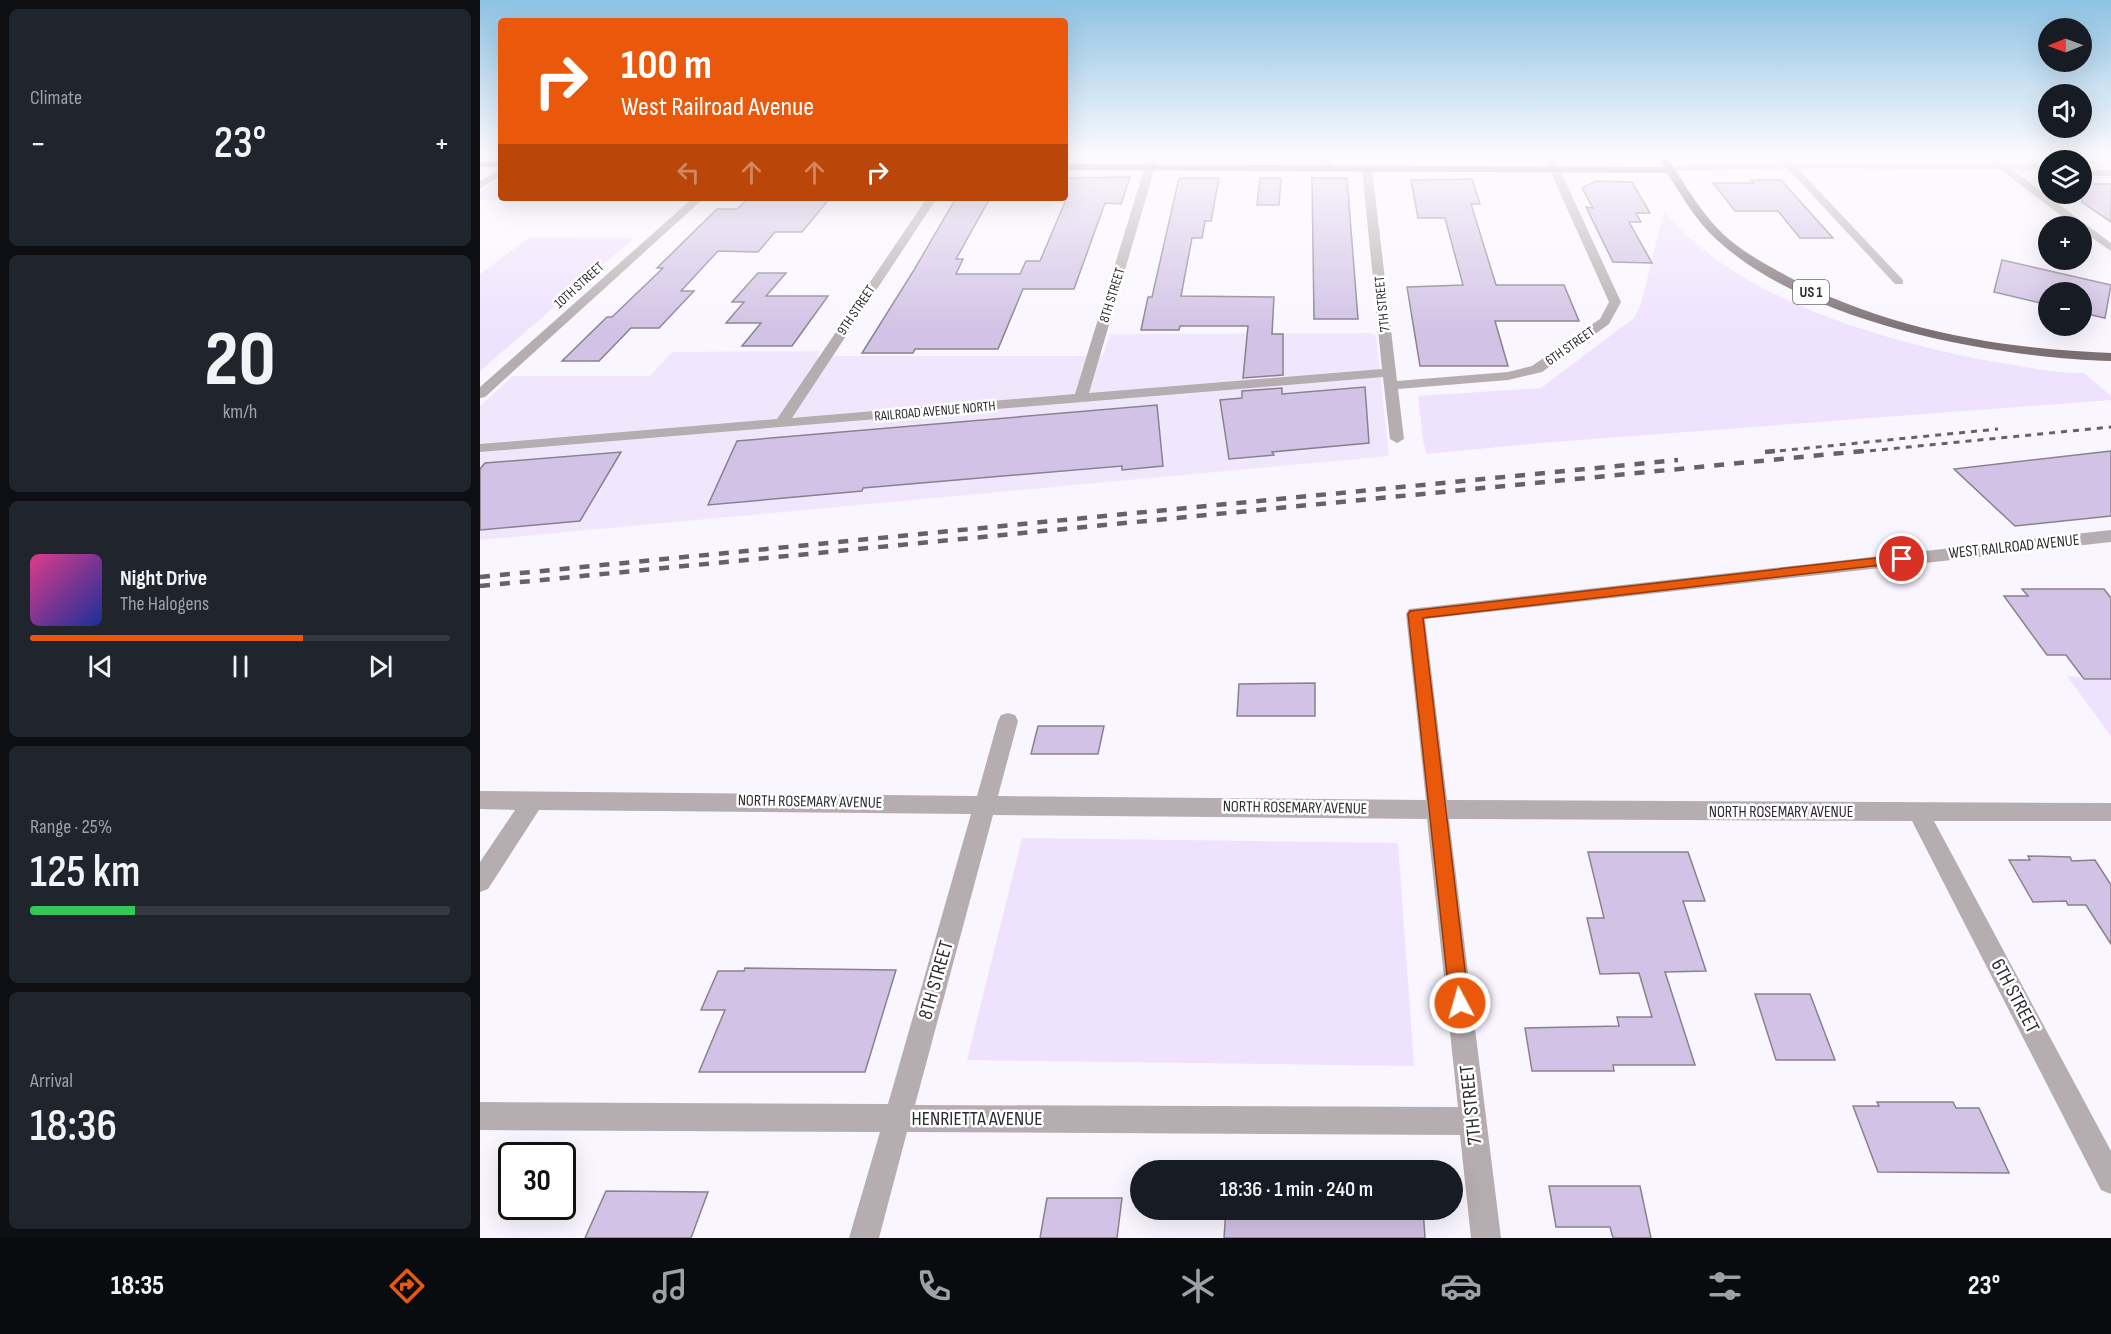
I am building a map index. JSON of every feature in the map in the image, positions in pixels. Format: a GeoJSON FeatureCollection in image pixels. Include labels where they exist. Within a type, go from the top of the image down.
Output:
{"type":"FeatureCollection","features":[{"type":"Feature","properties":{"kind":"main road","name":"US 1"},"geometry":{"type":"LineString","coordinates":[[1702,215],[1721,237],[1778,276],[1867,314],[1928,332],[1992,346],[2053,354],[2111,357]]}},
{"type":"Feature","properties":{"kind":"street","name":"10TH STREET"},"geometry":{"type":"LineString","coordinates":[[480,394],[680,215]]}},
{"type":"Feature","properties":{"kind":"street","name":"9TH STREET"},"geometry":{"type":"LineString","coordinates":[[781,423],[921,215]]}},
{"type":"Feature","properties":{"kind":"street","name":"8TH STREET"},"geometry":{"type":"LineString","coordinates":[[1081,398],[1136,215]]}},
{"type":"Feature","properties":{"kind":"street","name":"7TH STREET"},"geometry":{"type":"LineString","coordinates":[[1372,215],[1397,439]]}},
{"type":"Feature","properties":{"kind":"street","name":"6TH STREET"},"geometry":{"type":"LineString","coordinates":[[1391,379],[1508,376],[1537,369],[1605,321],[1615,302],[1575,215]]}},
{"type":"Feature","properties":{"kind":"street"},"geometry":{"type":"LineString","coordinates":[[1835,215],[1899,282]]}},
{"type":"Feature","properties":{"kind":"street"},"geometry":{"type":"LineString","coordinates":[[2067,215],[2111,248]]}},
{"type":"Feature","properties":{"kind":"street","name":"RAILROAD AVENUE NORTH"},"geometry":{"type":"LineString","coordinates":[[480,448],[1081,398],[1391,379]]}},
{"type":"Feature","properties":{"kind":"street","name":"WEST RAILROAD AVENUE"},"geometry":{"type":"LineString","coordinates":[[1415,614],[2111,536]]}},
{"type":"Feature","properties":{"kind":"street","name":"7TH STREET"},"geometry":{"type":"LineString","coordinates":[[1415,614],[1486,1238]]}},
{"type":"Feature","properties":{"kind":"street","name":"8TH STREET"},"geometry":{"type":"LineString","coordinates":[[864,1238],[1008,721]]}},
{"type":"Feature","properties":{"kind":"street","name":"NORTH ROSEMARY AVENUE"},"geometry":{"type":"LineString","coordinates":[[480,800],[1919,813],[2111,812]]}},
{"type":"Feature","properties":{"kind":"street"},"geometry":{"type":"LineString","coordinates":[[480,881],[534,800]]}},
{"type":"Feature","properties":{"kind":"street","name":"6TH STREET"},"geometry":{"type":"LineString","coordinates":[[1919,813],[2111,1180]]}},
{"type":"Feature","properties":{"kind":"street","name":"HENRIETTA AVENUE"},"geometry":{"type":"LineString","coordinates":[[480,1116],[1473,1121]]}},
{"type":"Feature","properties":{"kind":"shaded area"},"geometry":{"type":"Polygon","coordinates":[[[1663,215],[1668,215],[1693,242],[1729,268],[1769,291],[1813,311],[1858,328],[1948,352],[2036,369],[2084,373],[2111,396],[2111,400],[1539,443],[1427,454],[1423,441],[1418,396],[1541,388],[1634,318],[1641,304],[1663,215]]]}},
{"type":"Feature","properties":{"kind":"shaded area"},"geometry":{"type":"Polygon","coordinates":[[[530,237],[634,238],[480,371],[480,274],[530,237]]]}},
{"type":"Feature","properties":{"kind":"shaded area"},"geometry":{"type":"Polygon","coordinates":[[[1370,333],[1376,336],[1389,456],[480,540],[480,406],[513,376],[650,376],[672,352],[819,351],[817,356],[1103,356],[1110,334],[1370,333]]]}},
{"type":"Feature","properties":{"kind":"shaded area"},"geometry":{"type":"Polygon","coordinates":[[[2067,676],[2079,677],[2082,680],[2111,680],[2111,736],[2067,676]]]}},
{"type":"Feature","properties":{"kind":"shaded area"},"geometry":{"type":"Polygon","coordinates":[[[1022,838],[1398,843],[1414,1066],[967,1060],[1022,838]]]}},
{"type":"Feature","properties":{"kind":"building"},"geometry":{"type":"Polygon","coordinates":[[[711,215],[816,215],[802,232],[775,232],[758,252],[718,251],[681,291],[694,291],[659,328],[631,328],[599,361],[562,361],[607,317],[612,317],[663,268],[657,268],[711,215]]]}},
{"type":"Feature","properties":{"kind":"building"},"geometry":{"type":"Polygon","coordinates":[[[946,215],[981,215],[956,259],[963,259],[956,274],[1020,274],[1026,261],[1040,261],[1060,215],[1101,215],[1074,289],[1023,289],[998,349],[915,349],[913,353],[862,353],[946,215]]]}},
{"type":"Feature","properties":{"kind":"building"},"geometry":{"type":"Polygon","coordinates":[[[1171,215],[1212,215],[1211,221],[1205,221],[1202,238],[1192,238],[1181,296],[1274,297],[1272,334],[1283,334],[1283,375],[1243,378],[1248,326],[1180,326],[1179,330],[1141,330],[1148,297],[1152,297],[1171,215]]]}},
{"type":"Feature","properties":{"kind":"building"},"geometry":{"type":"Polygon","coordinates":[[[1313,215],[1350,215],[1358,319],[1314,319],[1313,215]]]}},
{"type":"Feature","properties":{"kind":"building"},"geometry":{"type":"Polygon","coordinates":[[[1417,215],[1474,215],[1496,285],[1564,285],[1579,321],[1495,321],[1508,366],[1420,366],[1407,287],[1463,285],[1445,218],[1418,218],[1417,215]]]}},
{"type":"Feature","properties":{"kind":"building"},"geometry":{"type":"Polygon","coordinates":[[[1590,215],[1637,215],[1641,222],[1629,222],[1652,263],[1613,262],[1590,215]]]}},
{"type":"Feature","properties":{"kind":"building"},"geometry":{"type":"Polygon","coordinates":[[[1781,215],[1812,215],[1833,238],[1800,238],[1781,215]]]}},
{"type":"Feature","properties":{"kind":"building"},"geometry":{"type":"Polygon","coordinates":[[[2101,215],[2111,215],[2111,222],[2101,215]]]}},
{"type":"Feature","properties":{"kind":"building"},"geometry":{"type":"Polygon","coordinates":[[[2002,260],[2111,285],[2105,318],[2092,315],[2092,282],[2038,282],[2038,302],[1994,292],[2002,260]]]}},
{"type":"Feature","properties":{"kind":"building"},"geometry":{"type":"Polygon","coordinates":[[[758,273],[786,273],[766,296],[828,296],[792,346],[742,346],[761,323],[726,323],[744,302],[732,302],[758,273]]]}},
{"type":"Feature","properties":{"kind":"building"},"geometry":{"type":"Polygon","coordinates":[[[1365,387],[1369,443],[1272,452],[1274,455],[1229,459],[1220,400],[1242,398],[1242,391],[1282,388],[1282,394],[1365,387]]]}},
{"type":"Feature","properties":{"kind":"building"},"geometry":{"type":"Polygon","coordinates":[[[1157,405],[1163,466],[1122,470],[1122,466],[863,488],[862,491],[708,505],[737,441],[1157,405]]]}},
{"type":"Feature","properties":{"kind":"building"},"geometry":{"type":"Polygon","coordinates":[[[2111,451],[2111,516],[2015,526],[1954,469],[2111,451]]]}},
{"type":"Feature","properties":{"kind":"building"},"geometry":{"type":"Polygon","coordinates":[[[621,452],[580,521],[480,530],[480,469],[485,463],[621,452]]]}},
{"type":"Feature","properties":{"kind":"building"},"geometry":{"type":"Polygon","coordinates":[[[2022,589],[2104,589],[2111,598],[2111,679],[2084,679],[2066,655],[2047,655],[2004,596],[2028,596],[2022,589]]]}},
{"type":"Feature","properties":{"kind":"building"},"geometry":{"type":"Polygon","coordinates":[[[1315,683],[1315,716],[1237,716],[1239,684],[1315,683]]]}},
{"type":"Feature","properties":{"kind":"building"},"geometry":{"type":"Polygon","coordinates":[[[1038,726],[1104,726],[1098,754],[1031,754],[1038,726]]]}},
{"type":"Feature","properties":{"kind":"building"},"geometry":{"type":"Polygon","coordinates":[[[1588,852],[1688,852],[1705,901],[1683,901],[1706,971],[1665,972],[1695,1065],[1613,1065],[1614,1071],[1532,1071],[1525,1028],[1619,1026],[1617,1017],[1652,1017],[1639,973],[1600,974],[1587,918],[1604,918],[1588,852]]]}},
{"type":"Feature","properties":{"kind":"building"},"geometry":{"type":"Polygon","coordinates":[[[2028,856],[2070,857],[2072,861],[2095,860],[2111,885],[2111,944],[2086,905],[2068,905],[2066,901],[2033,902],[2009,860],[2030,860],[2028,856]]]}},
{"type":"Feature","properties":{"kind":"building"},"geometry":{"type":"Polygon","coordinates":[[[745,968],[896,970],[865,1072],[699,1072],[725,1010],[701,1010],[718,971],[744,971],[745,968]]]}},
{"type":"Feature","properties":{"kind":"building"},"geometry":{"type":"Polygon","coordinates":[[[1755,994],[1810,994],[1835,1060],[1776,1060],[1755,994]]]}},
{"type":"Feature","properties":{"kind":"building"},"geometry":{"type":"Polygon","coordinates":[[[1877,1102],[1953,1102],[1956,1108],[1979,1108],[2009,1173],[1878,1172],[1853,1106],[1879,1106],[1877,1102]]]}},
{"type":"Feature","properties":{"kind":"building"},"geometry":{"type":"Polygon","coordinates":[[[1549,1186],[1640,1186],[1651,1238],[1613,1238],[1610,1227],[1556,1227],[1549,1186]]]}},
{"type":"Feature","properties":{"kind":"building"},"geometry":{"type":"Polygon","coordinates":[[[606,1191],[708,1192],[691,1238],[585,1238],[606,1191]]]}},
{"type":"Feature","properties":{"kind":"building"},"geometry":{"type":"Polygon","coordinates":[[[1047,1198],[1122,1198],[1117,1238],[1040,1238],[1047,1198]]]}},
{"type":"Feature","properties":{"kind":"building"},"geometry":{"type":"Polygon","coordinates":[[[1225,1220],[1424,1220],[1425,1238],[1224,1238],[1225,1220]]]}},
{"type":"Feature","properties":{"kind":"railway"},"geometry":{"type":"LineString","coordinates":[[1858,452],[2111,427]]}},
{"type":"Feature","properties":{"kind":"railway"},"geometry":{"type":"LineString","coordinates":[[1768,452],[1998,429]]}},
{"type":"Feature","properties":{"kind":"railway"},"geometry":{"type":"LineString","coordinates":[[1765,452],[1784,450]]}},
{"type":"Feature","properties":{"kind":"railway"},"geometry":{"type":"LineString","coordinates":[[480,586],[1873,450]]}},
{"type":"Feature","properties":{"kind":"railway"},"geometry":{"type":"LineString","coordinates":[[480,577],[1678,460]]}},
{"type":"Feature","properties":{"kind":"route"},"geometry":{"type":"LineString","coordinates":[[1460,1003],[1415,614],[1902,559]]}}]}
